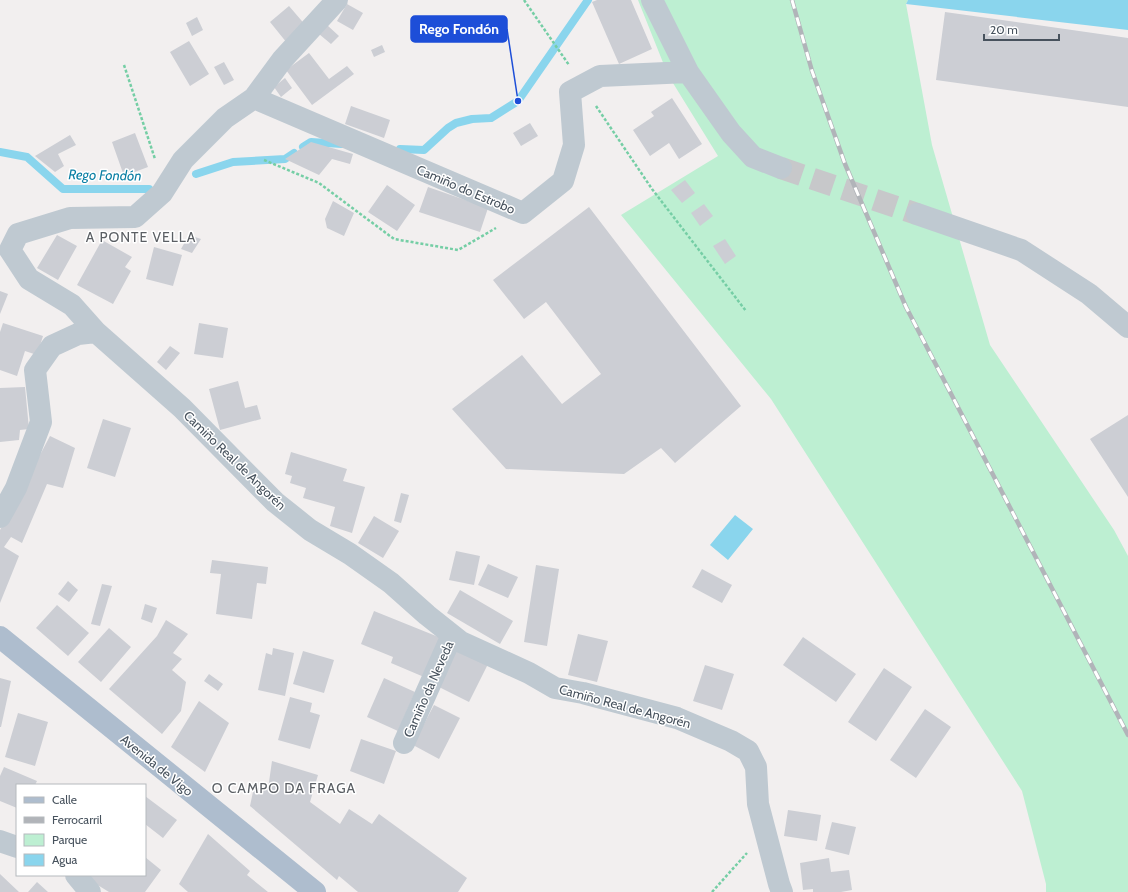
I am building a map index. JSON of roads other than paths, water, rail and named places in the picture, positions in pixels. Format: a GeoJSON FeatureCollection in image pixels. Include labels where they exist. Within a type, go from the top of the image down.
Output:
{"type":"FeatureCollection","features":[{"type":"Feature","properties":{"kind":"main road","name":"Avenida de Vigo"},"geometry":{"type":"LineString","coordinates":[[0,637],[315,892]]}},
{"type":"Feature","properties":{"kind":"street","name":"Camiño Real de Angorén"},"geometry":{"type":"LineString","coordinates":[[337,0],[282,60],[254,98],[225,118],[183,160],[162,193],[136,217],[70,218],[18,234],[10,250],[29,279],[72,305],[96,332],[182,408],[276,502],[310,530],[350,554],[391,583],[427,615],[462,642],[529,673],[555,688],[583,693],[677,718],[731,741],[748,751],[756,767],[758,804],[782,892]]}},
{"type":"Feature","properties":{"kind":"street"},"geometry":{"type":"LineString","coordinates":[[652,0],[688,72],[731,133],[753,158],[781,168]]}},
{"type":"Feature","properties":{"kind":"street","name":"Camiño do Estrobo"},"geometry":{"type":"LineString","coordinates":[[254,98],[523,213],[563,181],[574,145],[570,92],[600,76],[688,72]]}},
{"type":"Feature","properties":{"kind":"street"},"geometry":{"type":"LineString","coordinates":[[917,214],[1021,250],[1089,294],[1128,327]]}},
{"type":"Feature","properties":{"kind":"street"},"geometry":{"type":"LineString","coordinates":[[0,517],[16,488],[42,422],[35,370],[52,346],[78,334],[96,332]]}},
{"type":"Feature","properties":{"kind":"street","name":"Camiño da Neveda"},"geometry":{"type":"LineString","coordinates":[[404,743],[452,635]]}},
{"type":"Feature","properties":{"kind":"street"},"geometry":{"type":"LineString","coordinates":[[0,841],[16,847]]}},
{"type":"Feature","properties":{"kind":"street"},"geometry":{"type":"LineString","coordinates":[[77,876],[90,892]]}},
{"type":"Feature","properties":{"kind":"water"},"geometry":{"type":"Polygon","coordinates":[[[908,0],[1128,0],[1128,30],[906,4],[908,0]]]}},
{"type":"Feature","properties":{"kind":"water"},"geometry":{"type":"Polygon","coordinates":[[[735,515],[753,529],[728,560],[710,545],[735,515]]]}},
{"type":"Feature","properties":{"kind":"waterway","name":"Rego Fondón"},"geometry":{"type":"LineString","coordinates":[[400,149],[424,150],[448,128],[456,123],[472,119],[491,118],[518,101],[588,0]]}},
{"type":"Feature","properties":{"kind":"waterway","name":"Rego Fondón"},"geometry":{"type":"LineString","coordinates":[[303,147],[311,142],[342,144]]}},
{"type":"Feature","properties":{"kind":"waterway","name":"Rego Fondón"},"geometry":{"type":"LineString","coordinates":[[0,152],[27,157],[63,189],[149,189]]}},
{"type":"Feature","properties":{"kind":"waterway","name":"Rego Fondón"},"geometry":{"type":"LineString","coordinates":[[196,174],[233,162],[285,159],[294,153]]}},
{"type":"Feature","properties":{"kind":"tunnel"},"geometry":{"type":"LineString","coordinates":[[781,168],[917,214]]}},
{"type":"Feature","properties":{"kind":"railway"},"geometry":{"type":"LineString","coordinates":[[792,0],[812,71],[845,164],[906,307],[1128,735]]}},
{"type":"Feature","properties":{"kind":"place","name":"Rego Fondón"},"geometry":{"type":"Point","coordinates":[518,101]}},
{"type":"Feature","properties":{"kind":"district","name":"A PONTE VELLA"},"geometry":{"type":"Point","coordinates":[141,237]}},
{"type":"Feature","properties":{"kind":"district","name":"O CAMPO DA FRAGA"},"geometry":{"type":"Point","coordinates":[284,788]}}]}
